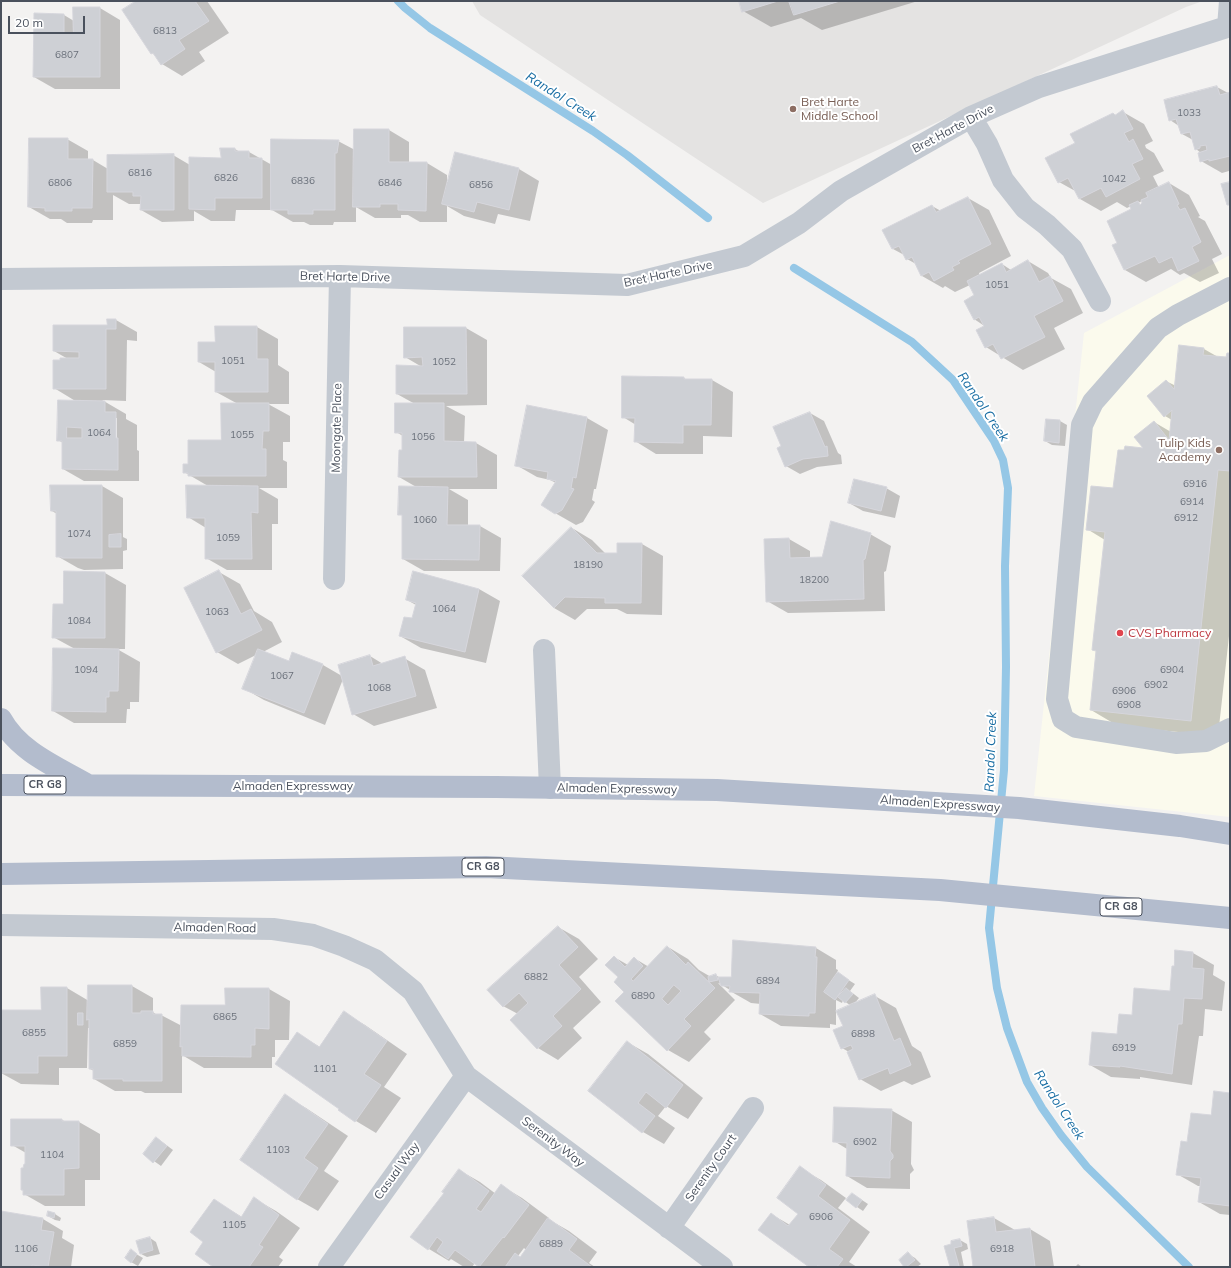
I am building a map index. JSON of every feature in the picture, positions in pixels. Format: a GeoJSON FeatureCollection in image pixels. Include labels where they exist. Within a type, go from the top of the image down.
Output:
{"type":"FeatureCollection","features":[{"type":"Feature","properties":{"kind":"main road"},"geometry":{"type":"LineString","coordinates":[[1,719],[18,742],[30,751],[90,785]]}},
{"type":"Feature","properties":{"kind":"main road","name":"Almaden Expressway"},"geometry":{"type":"LineString","coordinates":[[1,785],[717,790],[1019,808],[1180,826],[1230,834]]}},
{"type":"Feature","properties":{"kind":"main road","name":"CR G8"},"geometry":{"type":"LineString","coordinates":[[1,874],[486,867],[964,892],[1230,918]]}},
{"type":"Feature","properties":{"kind":"street"},"geometry":{"type":"LineString","coordinates":[[1229,27],[1230,1]]}},
{"type":"Feature","properties":{"kind":"street","name":"Bret Harte Drive"},"geometry":{"type":"LineString","coordinates":[[1,280],[340,276],[627,285],[744,256],[800,223],[841,191],[971,117],[1039,87],[1229,27]]}},
{"type":"Feature","properties":{"kind":"street"},"geometry":{"type":"LineString","coordinates":[[971,117],[987,144],[1003,180],[1025,208],[1047,225],[1072,249],[1100,301]]}},
{"type":"Feature","properties":{"kind":"street","name":"Moongate Place"},"geometry":{"type":"LineString","coordinates":[[334,579],[340,276]]}},
{"type":"Feature","properties":{"kind":"street"},"geometry":{"type":"LineString","coordinates":[[1230,288],[1178,315],[1158,328],[1093,402],[1082,425],[1057,699],[1063,719],[1076,727],[1176,743],[1206,741],[1230,729]]}},
{"type":"Feature","properties":{"kind":"street"},"geometry":{"type":"LineString","coordinates":[[544,650],[550,788]]}},
{"type":"Feature","properties":{"kind":"street","name":"Almaden Road"},"geometry":{"type":"LineString","coordinates":[[1,925],[273,929],[313,935],[344,946],[376,960],[413,991]]}},
{"type":"Feature","properties":{"kind":"street","name":"Serenity Way"},"geometry":{"type":"LineString","coordinates":[[413,991],[466,1076],[722,1267]]}},
{"type":"Feature","properties":{"kind":"street","name":"Casual Way"},"geometry":{"type":"LineString","coordinates":[[329,1267],[466,1076]]}},
{"type":"Feature","properties":{"kind":"street","name":"Serenity Court"},"geometry":{"type":"LineString","coordinates":[[669,1228],[753,1108]]}},
{"type":"Feature","properties":{"kind":"shaded area","name":"Bret Harte Middle School"},"geometry":{"type":"Polygon","coordinates":[[[472,1],[1203,1],[1186,7],[763,203],[480,15],[472,1]]]}},
{"type":"Feature","properties":{"kind":"shaded area"},"geometry":{"type":"Polygon","coordinates":[[[1230,255],[1230,817],[1034,796],[1084,333],[1230,255]]]}},
{"type":"Feature","properties":{"kind":"building"},"geometry":{"type":"Polygon","coordinates":[[[136,1],[195,1],[209,21],[179,40],[185,49],[161,65],[153,53],[151,54],[122,10],[136,1]]]}},
{"type":"Feature","properties":{"kind":"building"},"geometry":{"type":"Polygon","coordinates":[[[739,1],[778,1],[742,12],[739,1]]]}},
{"type":"Feature","properties":{"kind":"building"},"geometry":{"type":"Polygon","coordinates":[[[789,1],[840,1],[794,15],[789,1]]]}},
{"type":"Feature","properties":{"kind":"building"},"geometry":{"type":"Polygon","coordinates":[[[73,7],[100,7],[100,77],[33,77],[34,13],[64,14],[64,33],[73,33],[73,7]]]}},
{"type":"Feature","properties":{"kind":"building"},"geometry":{"type":"Polygon","coordinates":[[[1217,86],[1220,95],[1230,92],[1230,156],[1200,162],[1198,153],[1207,150],[1206,145],[1200,146],[1200,148],[1195,150],[1190,132],[1181,134],[1176,119],[1169,121],[1164,100],[1217,86]]]}},
{"type":"Feature","properties":{"kind":"building"},"geometry":{"type":"Polygon","coordinates":[[[1123,110],[1133,129],[1124,133],[1129,142],[1133,139],[1143,159],[1132,164],[1140,179],[1106,197],[1101,188],[1079,199],[1068,178],[1058,183],[1045,158],[1075,143],[1070,134],[1113,113],[1115,115],[1123,110]]]}},
{"type":"Feature","properties":{"kind":"building"},"geometry":{"type":"Polygon","coordinates":[[[354,129],[389,129],[389,162],[427,162],[426,211],[398,210],[398,204],[380,204],[380,207],[353,207],[354,129]]]}},
{"type":"Feature","properties":{"kind":"building"},"geometry":{"type":"Polygon","coordinates":[[[29,138],[68,138],[68,159],[93,159],[92,208],[72,208],[72,211],[45,211],[45,208],[28,207],[29,138]]]}},
{"type":"Feature","properties":{"kind":"building"},"geometry":{"type":"Polygon","coordinates":[[[271,139],[339,140],[337,153],[335,153],[335,210],[313,210],[313,214],[288,214],[288,210],[271,210],[271,139]]]}},
{"type":"Feature","properties":{"kind":"building"},"geometry":{"type":"Polygon","coordinates":[[[220,148],[235,148],[235,151],[249,151],[249,158],[262,158],[262,198],[215,198],[215,210],[189,209],[189,157],[221,158],[220,148]]]}},
{"type":"Feature","properties":{"kind":"building"},"geometry":{"type":"Polygon","coordinates":[[[455,152],[519,168],[509,210],[477,202],[474,212],[442,204],[455,152]]]}},
{"type":"Feature","properties":{"kind":"building"},"geometry":{"type":"Polygon","coordinates":[[[174,154],[174,210],[140,210],[141,196],[133,196],[133,192],[107,192],[107,155],[174,154]]]}},
{"type":"Feature","properties":{"kind":"building"},"geometry":{"type":"Polygon","coordinates":[[[1169,182],[1179,204],[1177,205],[1180,210],[1185,208],[1201,242],[1192,247],[1199,261],[1178,271],[1172,257],[1159,263],[1155,256],[1124,270],[1112,245],[1117,243],[1107,221],[1131,209],[1129,205],[1138,201],[1140,205],[1142,203],[1141,200],[1148,197],[1146,193],[1169,182]]]}},
{"type":"Feature","properties":{"kind":"building"},"geometry":{"type":"Polygon","coordinates":[[[1230,182],[1230,205],[1227,205],[1221,184],[1230,182]]]}},
{"type":"Feature","properties":{"kind":"building"},"geometry":{"type":"Polygon","coordinates":[[[968,197],[991,244],[958,261],[960,263],[952,267],[954,270],[934,281],[929,272],[921,276],[912,257],[906,260],[899,246],[892,249],[882,230],[932,205],[936,212],[968,197]]]}},
{"type":"Feature","properties":{"kind":"building"},"geometry":{"type":"Polygon","coordinates":[[[1028,260],[1039,282],[1050,276],[1063,301],[1034,316],[1045,337],[1001,359],[993,344],[985,348],[976,330],[984,326],[979,317],[974,320],[964,301],[974,295],[967,281],[1002,263],[1006,272],[1028,260]]]}},
{"type":"Feature","properties":{"kind":"building"},"geometry":{"type":"Polygon","coordinates":[[[107,319],[116,319],[116,329],[106,329],[106,389],[53,389],[53,360],[60,360],[60,358],[79,358],[79,352],[53,351],[53,325],[107,325],[107,319]]]}},
{"type":"Feature","properties":{"kind":"building"},"geometry":{"type":"Polygon","coordinates":[[[215,326],[257,326],[257,359],[268,359],[268,392],[215,392],[215,362],[198,362],[198,342],[215,342],[215,326]]]}},
{"type":"Feature","properties":{"kind":"building"},"geometry":{"type":"Polygon","coordinates":[[[404,327],[466,327],[467,394],[396,394],[396,365],[423,366],[422,357],[404,358],[404,327]]]}},
{"type":"Feature","properties":{"kind":"building"},"geometry":{"type":"Polygon","coordinates":[[[1179,345],[1204,348],[1203,355],[1226,357],[1227,353],[1230,353],[1230,471],[1218,470],[1191,721],[1090,710],[1096,651],[1092,650],[1105,532],[1086,530],[1091,486],[1113,488],[1118,450],[1124,450],[1125,446],[1143,448],[1134,437],[1154,421],[1169,440],[1172,410],[1164,417],[1147,396],[1166,380],[1174,389],[1179,345]]]}},
{"type":"Feature","properties":{"kind":"building"},"geometry":{"type":"Polygon","coordinates":[[[622,376],[712,379],[711,425],[683,425],[683,443],[634,442],[635,418],[622,418],[622,376]]]}},
{"type":"Feature","properties":{"kind":"building"},"geometry":{"type":"Polygon","coordinates":[[[58,400],[105,401],[105,412],[116,412],[118,470],[62,469],[62,441],[57,441],[58,400]],[[67,427],[67,438],[82,438],[82,428],[67,427]]]}},
{"type":"Feature","properties":{"kind":"building"},"geometry":{"type":"Polygon","coordinates":[[[221,403],[269,403],[269,431],[263,431],[262,449],[266,449],[266,476],[188,476],[188,473],[183,473],[183,464],[188,464],[188,440],[221,440],[221,403]]]}},
{"type":"Feature","properties":{"kind":"building"},"geometry":{"type":"Polygon","coordinates":[[[395,403],[444,403],[444,441],[476,442],[477,477],[398,477],[399,450],[402,450],[402,433],[395,433],[395,403]]]}},
{"type":"Feature","properties":{"kind":"building"},"geometry":{"type":"Polygon","coordinates":[[[527,405],[587,417],[576,478],[573,477],[571,488],[574,489],[562,510],[555,514],[541,505],[556,481],[547,479],[548,472],[515,466],[527,405]]]}},
{"type":"Feature","properties":{"kind":"building"},"geometry":{"type":"Polygon","coordinates":[[[810,412],[825,447],[827,446],[828,456],[803,459],[785,467],[777,448],[781,446],[773,427],[810,412]]]}},
{"type":"Feature","properties":{"kind":"building"},"geometry":{"type":"Polygon","coordinates":[[[1046,419],[1060,420],[1059,443],[1044,441],[1046,419]]]}},
{"type":"Feature","properties":{"kind":"building"},"geometry":{"type":"Polygon","coordinates":[[[854,479],[887,487],[881,511],[848,503],[854,479]]]}},
{"type":"Feature","properties":{"kind":"building"},"geometry":{"type":"Polygon","coordinates":[[[50,485],[102,485],[102,558],[56,557],[56,511],[51,511],[50,485]]]}},
{"type":"Feature","properties":{"kind":"building"},"geometry":{"type":"Polygon","coordinates":[[[186,485],[258,486],[258,513],[251,512],[252,559],[205,559],[205,518],[187,518],[186,485]]]}},
{"type":"Feature","properties":{"kind":"building"},"geometry":{"type":"Polygon","coordinates":[[[399,486],[448,487],[447,525],[480,525],[479,560],[402,559],[402,515],[398,515],[399,486]]]}},
{"type":"Feature","properties":{"kind":"building"},"geometry":{"type":"Polygon","coordinates":[[[831,521],[871,533],[865,559],[863,560],[864,599],[766,602],[764,539],[789,538],[790,558],[822,557],[831,521]]]}},
{"type":"Feature","properties":{"kind":"building"},"geometry":{"type":"Polygon","coordinates":[[[571,527],[597,553],[617,553],[617,543],[642,543],[641,603],[605,603],[605,598],[565,597],[554,608],[522,576],[571,527]]]}},
{"type":"Feature","properties":{"kind":"building"},"geometry":{"type":"Polygon","coordinates":[[[121,534],[121,547],[109,547],[109,535],[121,534]]]}},
{"type":"Feature","properties":{"kind":"building"},"geometry":{"type":"Polygon","coordinates":[[[219,570],[241,614],[251,609],[262,630],[216,653],[184,588],[219,570]]]}},
{"type":"Feature","properties":{"kind":"building"},"geometry":{"type":"Polygon","coordinates":[[[64,571],[105,572],[105,638],[52,638],[53,604],[63,604],[64,571]]]}},
{"type":"Feature","properties":{"kind":"building"},"geometry":{"type":"Polygon","coordinates":[[[413,571],[479,589],[465,652],[399,636],[404,617],[412,618],[416,603],[406,600],[413,571]]]}},
{"type":"Feature","properties":{"kind":"building"},"geometry":{"type":"Polygon","coordinates":[[[53,648],[119,649],[118,691],[109,691],[109,697],[106,697],[106,712],[52,711],[53,648]]]}},
{"type":"Feature","properties":{"kind":"building"},"geometry":{"type":"Polygon","coordinates":[[[258,649],[289,661],[292,652],[323,664],[304,713],[242,689],[258,649]]]}},
{"type":"Feature","properties":{"kind":"building"},"geometry":{"type":"Polygon","coordinates":[[[370,655],[373,666],[405,656],[416,696],[352,715],[338,665],[370,655]]]}},
{"type":"Feature","properties":{"kind":"building"},"geometry":{"type":"Polygon","coordinates":[[[558,926],[578,947],[559,965],[581,989],[553,1016],[562,1026],[537,1049],[510,1020],[528,1003],[519,993],[503,1007],[487,990],[558,926]]]}},
{"type":"Feature","properties":{"kind":"building"},"geometry":{"type":"Polygon","coordinates":[[[733,940],[816,947],[815,1013],[809,1013],[809,1016],[759,1014],[760,993],[729,992],[730,986],[721,986],[718,977],[731,977],[733,940]]]}},
{"type":"Feature","properties":{"kind":"building"},"geometry":{"type":"Polygon","coordinates":[[[667,946],[686,965],[688,962],[715,988],[684,1019],[691,1026],[667,1051],[615,1001],[624,992],[614,982],[618,977],[605,965],[614,956],[625,967],[634,957],[643,966],[631,979],[633,981],[667,946]],[[674,985],[662,999],[668,1005],[681,991],[674,985]]]}},
{"type":"Feature","properties":{"kind":"building"},"geometry":{"type":"Polygon","coordinates":[[[1175,950],[1193,952],[1192,968],[1204,969],[1202,999],[1184,998],[1182,1024],[1178,1024],[1172,1074],[1120,1066],[1089,1065],[1092,1032],[1117,1034],[1119,1014],[1132,1015],[1134,988],[1170,991],[1175,950]]]}},
{"type":"Feature","properties":{"kind":"building"},"geometry":{"type":"Polygon","coordinates":[[[838,972],[849,980],[835,1000],[824,992],[838,972]]]}},
{"type":"Feature","properties":{"kind":"building"},"geometry":{"type":"Polygon","coordinates":[[[716,974],[718,980],[709,982],[708,977],[716,974]]]}},
{"type":"Feature","properties":{"kind":"building"},"geometry":{"type":"Polygon","coordinates":[[[88,985],[132,985],[132,1013],[153,1011],[153,1014],[162,1014],[162,1081],[93,1079],[93,1069],[89,1069],[89,1019],[87,1020],[88,985]]]}},
{"type":"Feature","properties":{"kind":"building"},"geometry":{"type":"Polygon","coordinates":[[[41,987],[67,987],[67,1056],[38,1056],[38,1073],[1,1073],[1,1010],[41,1010],[41,987]]]}},
{"type":"Feature","properties":{"kind":"building"},"geometry":{"type":"Polygon","coordinates":[[[225,988],[269,988],[269,1029],[255,1028],[255,1045],[251,1045],[251,1057],[182,1056],[182,1046],[180,1047],[181,1005],[225,1005],[225,988]]]}},
{"type":"Feature","properties":{"kind":"building"},"geometry":{"type":"Polygon","coordinates":[[[846,988],[853,994],[845,1003],[838,997],[846,988]]]}},
{"type":"Feature","properties":{"kind":"building"},"geometry":{"type":"Polygon","coordinates":[[[875,994],[894,1041],[900,1038],[911,1065],[890,1074],[888,1068],[859,1080],[847,1052],[853,1049],[851,1045],[841,1049],[833,1030],[843,1026],[836,1011],[875,994]]]}},
{"type":"Feature","properties":{"kind":"building"},"geometry":{"type":"Polygon","coordinates":[[[344,1011],[387,1041],[364,1074],[381,1085],[355,1122],[275,1064],[297,1032],[319,1047],[344,1011]]]}},
{"type":"Feature","properties":{"kind":"building"},"geometry":{"type":"Polygon","coordinates":[[[78,1013],[83,1013],[83,1025],[78,1025],[78,1013]]]}},
{"type":"Feature","properties":{"kind":"building"},"geometry":{"type":"Polygon","coordinates":[[[627,1041],[683,1085],[666,1108],[646,1092],[638,1103],[655,1116],[642,1133],[588,1091],[627,1041]]]}},
{"type":"Feature","properties":{"kind":"building"},"geometry":{"type":"Polygon","coordinates":[[[1214,1091],[1230,1093],[1230,1206],[1198,1202],[1201,1178],[1176,1175],[1181,1141],[1187,1142],[1191,1113],[1211,1115],[1214,1091]]]}},
{"type":"Feature","properties":{"kind":"building"},"geometry":{"type":"Polygon","coordinates":[[[285,1094],[328,1124],[304,1158],[318,1168],[297,1200],[240,1160],[285,1094]]]}},
{"type":"Feature","properties":{"kind":"building"},"geometry":{"type":"Polygon","coordinates":[[[834,1107],[892,1109],[890,1151],[893,1158],[890,1161],[890,1178],[846,1176],[847,1143],[833,1142],[834,1107]]]}},
{"type":"Feature","properties":{"kind":"building"},"geometry":{"type":"Polygon","coordinates":[[[11,1119],[62,1119],[62,1121],[79,1121],[79,1168],[64,1169],[64,1195],[23,1195],[23,1190],[21,1190],[21,1168],[23,1168],[25,1164],[25,1146],[11,1146],[11,1119]]]}},
{"type":"Feature","properties":{"kind":"building"},"geometry":{"type":"Polygon","coordinates":[[[156,1137],[167,1146],[153,1163],[143,1154],[156,1137]]]}},
{"type":"Feature","properties":{"kind":"building"},"geometry":{"type":"Polygon","coordinates":[[[800,1166],[826,1185],[818,1196],[850,1220],[829,1249],[843,1259],[837,1267],[821,1267],[818,1265],[816,1267],[809,1267],[758,1230],[771,1213],[788,1226],[798,1214],[777,1198],[800,1166]]]}},
{"type":"Feature","properties":{"kind":"building"},"geometry":{"type":"Polygon","coordinates":[[[459,1169],[489,1191],[476,1209],[481,1212],[501,1184],[529,1205],[504,1238],[503,1237],[479,1267],[455,1250],[448,1259],[437,1251],[443,1242],[437,1237],[428,1250],[410,1237],[444,1193],[442,1192],[459,1169]]]}},
{"type":"Feature","properties":{"kind":"building"},"geometry":{"type":"Polygon","coordinates":[[[852,1193],[862,1200],[856,1208],[846,1200],[852,1193]]]}},
{"type":"Feature","properties":{"kind":"building"},"geometry":{"type":"Polygon","coordinates":[[[254,1197],[279,1215],[259,1245],[263,1247],[249,1267],[213,1267],[195,1254],[203,1242],[190,1232],[214,1199],[241,1217],[254,1197]]]}},
{"type":"Feature","properties":{"kind":"building"},"geometry":{"type":"Polygon","coordinates":[[[1,1211],[43,1218],[41,1230],[54,1232],[48,1267],[32,1265],[32,1267],[1,1267],[1,1211]]]}},
{"type":"Feature","properties":{"kind":"building"},"geometry":{"type":"Polygon","coordinates":[[[48,1211],[55,1213],[54,1218],[47,1216],[48,1211]]]}},
{"type":"Feature","properties":{"kind":"building"},"geometry":{"type":"Polygon","coordinates":[[[994,1217],[996,1232],[1030,1228],[1035,1267],[970,1267],[973,1266],[967,1221],[994,1217]]]}},
{"type":"Feature","properties":{"kind":"building"},"geometry":{"type":"Polygon","coordinates":[[[548,1218],[577,1239],[569,1250],[592,1267],[505,1267],[515,1253],[520,1257],[548,1218]]]}},
{"type":"Feature","properties":{"kind":"building"},"geometry":{"type":"Polygon","coordinates":[[[150,1237],[153,1250],[140,1254],[136,1241],[150,1237]]]}},
{"type":"Feature","properties":{"kind":"building"},"geometry":{"type":"Polygon","coordinates":[[[960,1239],[962,1246],[954,1248],[959,1266],[950,1267],[944,1246],[951,1244],[951,1241],[960,1239]]]}},
{"type":"Feature","properties":{"kind":"building"},"geometry":{"type":"Polygon","coordinates":[[[131,1249],[137,1254],[131,1263],[125,1258],[131,1249]]]}},
{"type":"Feature","properties":{"kind":"building"},"geometry":{"type":"Polygon","coordinates":[[[908,1252],[915,1260],[904,1267],[899,1260],[908,1252]]]}},
{"type":"Feature","properties":{"kind":"waterway","name":"Randol Creek"},"geometry":{"type":"LineString","coordinates":[[398,1],[430,28],[593,131],[627,155],[708,218]]}},
{"type":"Feature","properties":{"kind":"waterway","name":"Randol Creek"},"geometry":{"type":"LineString","coordinates":[[794,268],[912,342],[953,380],[994,441],[1003,460],[1008,488],[1005,566],[1006,667],[1004,770],[989,928],[997,988],[1007,1028],[1027,1082],[1042,1108],[1061,1135],[1087,1167],[1189,1267]]}},
{"type":"Feature","properties":{"kind":"place","name":"Bret Harte Middle School"},"geometry":{"type":"Point","coordinates":[793,109]}},
{"type":"Feature","properties":{"kind":"place","name":"Tulip Kids Academy"},"geometry":{"type":"Point","coordinates":[1219,450]}},
{"type":"Feature","properties":{"kind":"place","name":"CVS Pharmacy"},"geometry":{"type":"Point","coordinates":[1120,633]}}]}
